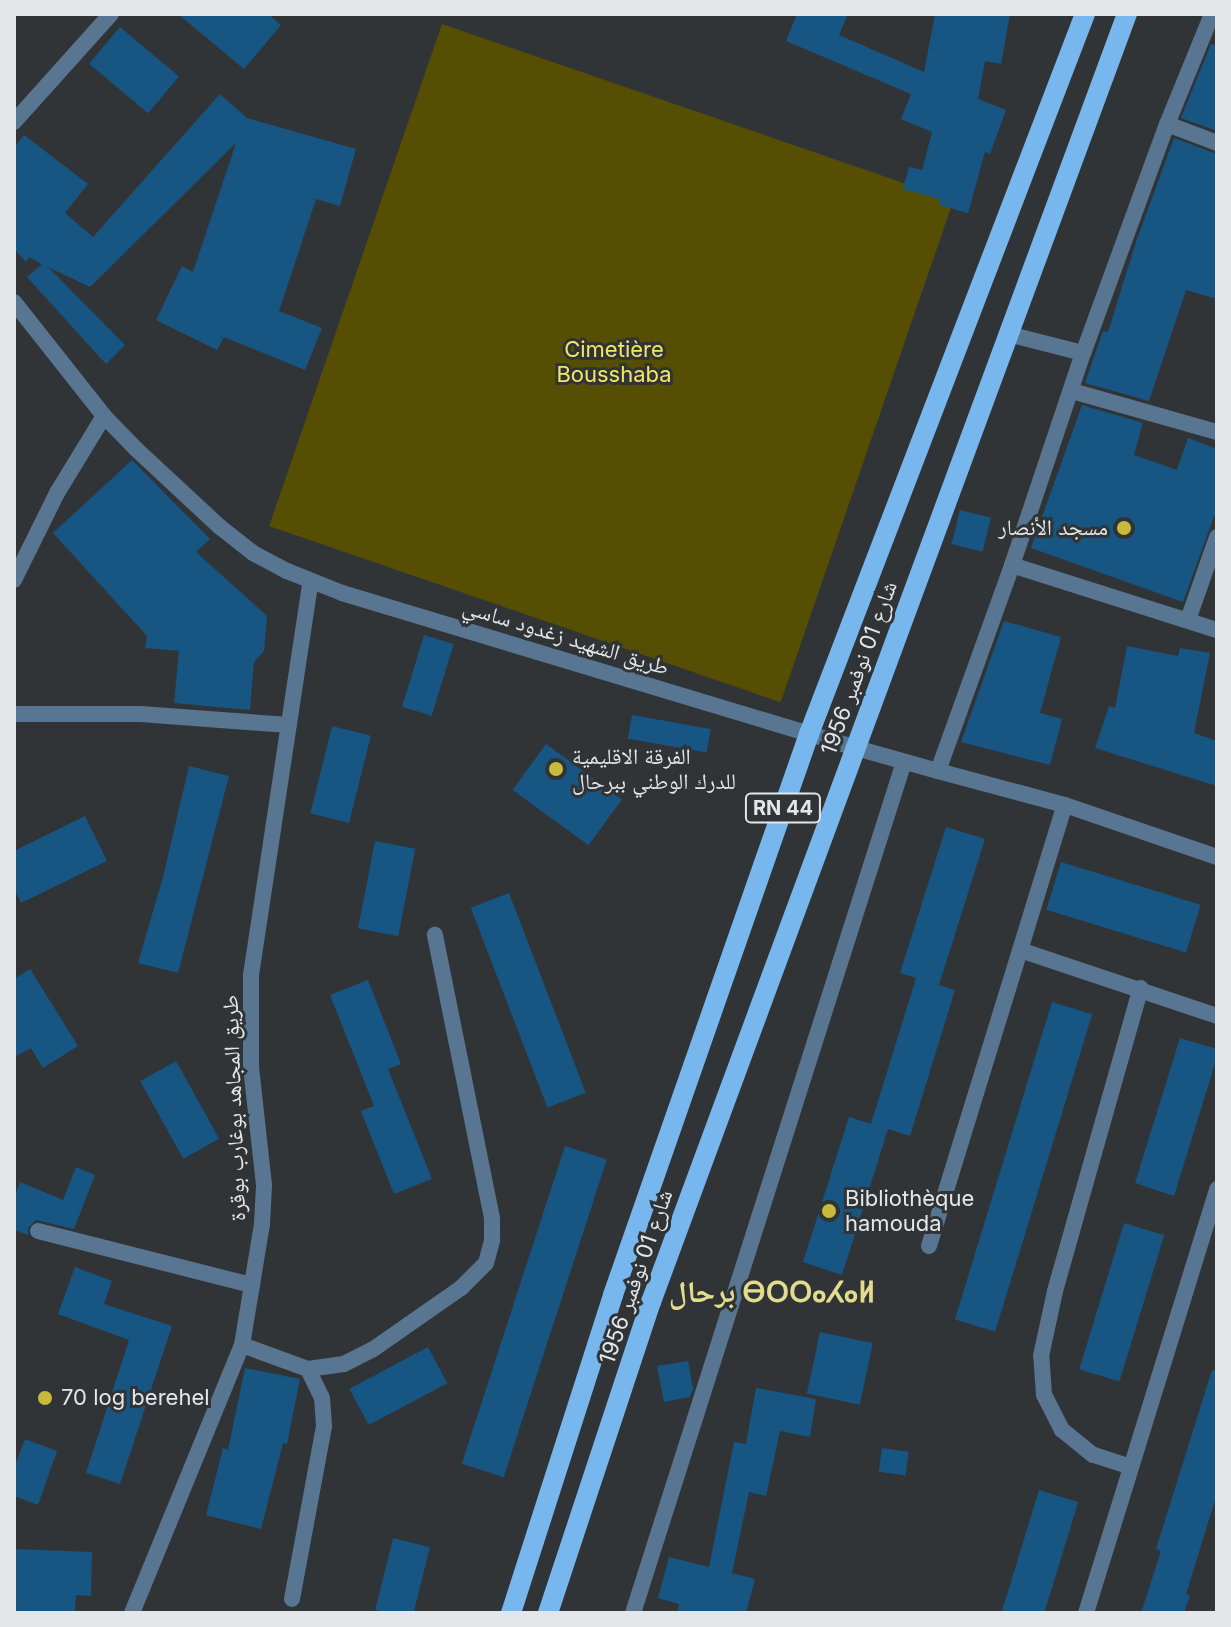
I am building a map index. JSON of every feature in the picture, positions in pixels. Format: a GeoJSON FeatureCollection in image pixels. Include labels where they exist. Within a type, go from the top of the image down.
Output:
{"type":"FeatureCollection","features":[{"type":"Feature","properties":{"kind":"main road","name":"شارع 01 نوفمبر 1956"},"geometry":{"type":"LineString","coordinates":[[511,1613],[613,1295],[809,734],[1085,14]]}},
{"type":"Feature","properties":{"kind":"main road","name":"شارع 01 نوفمبر 1956"},"geometry":{"type":"LineString","coordinates":[[548,1613],[651,1302],[1127,14]]}},
{"type":"Feature","properties":{"kind":"street"},"geometry":{"type":"LineString","coordinates":[[14,122],[111,14]]}},
{"type":"Feature","properties":{"kind":"street"},"geometry":{"type":"LineString","coordinates":[[938,771],[1012,565],[1083,353],[1167,124],[1212,14]]}},
{"type":"Feature","properties":{"kind":"street"},"geometry":{"type":"LineString","coordinates":[[1167,124],[1217,143]]}},
{"type":"Feature","properties":{"kind":"street","name":"طريق الشهيد زغدود ساسي"},"geometry":{"type":"LineString","coordinates":[[14,302],[104,416],[220,527],[253,553],[310,583],[856,748],[1065,805],[1217,857]]}},
{"type":"Feature","properties":{"kind":"street"},"geometry":{"type":"LineString","coordinates":[[1008,334],[1083,353]]}},
{"type":"Feature","properties":{"kind":"street"},"geometry":{"type":"LineString","coordinates":[[1072,391],[1217,432]]}},
{"type":"Feature","properties":{"kind":"street"},"geometry":{"type":"LineString","coordinates":[[14,580],[57,493],[104,416]]}},
{"type":"Feature","properties":{"kind":"street"},"geometry":{"type":"LineString","coordinates":[[1188,620],[1217,537]]}},
{"type":"Feature","properties":{"kind":"street"},"geometry":{"type":"LineString","coordinates":[[1012,565],[1217,630]]}},
{"type":"Feature","properties":{"kind":"street","name":"طريق المجاهد بوغارب بوقرة"},"geometry":{"type":"LineString","coordinates":[[132,1613],[242,1345],[262,1224],[264,1185],[251,1068],[250,989],[310,583]]}},
{"type":"Feature","properties":{"kind":"street"},"geometry":{"type":"LineString","coordinates":[[14,714],[141,714],[289,725]]}},
{"type":"Feature","properties":{"kind":"street"},"geometry":{"type":"LineString","coordinates":[[633,1613],[904,762]]}},
{"type":"Feature","properties":{"kind":"street"},"geometry":{"type":"LineString","coordinates":[[929,1246],[1065,805]]}},
{"type":"Feature","properties":{"kind":"street"},"geometry":{"type":"LineString","coordinates":[[242,1345],[308,1369],[358,1358],[476,1276],[486,1263],[492,1240],[492,1218],[435,935]]}},
{"type":"Feature","properties":{"kind":"street"},"geometry":{"type":"LineString","coordinates":[[1020,950],[1141,988],[1217,1016]]}},
{"type":"Feature","properties":{"kind":"street"},"geometry":{"type":"LineString","coordinates":[[1131,1467],[1093,1455],[1062,1430],[1044,1395],[1041,1356],[1055,1291],[1141,988]]}},
{"type":"Feature","properties":{"kind":"street"},"geometry":{"type":"LineString","coordinates":[[1086,1613],[1217,1189]]}},
{"type":"Feature","properties":{"kind":"street"},"geometry":{"type":"LineString","coordinates":[[38,1231],[252,1285]]}},
{"type":"Feature","properties":{"kind":"street"},"geometry":{"type":"LineString","coordinates":[[292,1599],[324,1426],[322,1398],[308,1369]]}},
{"type":"Feature","properties":{"kind":"green space","name":"Cimetière Bousshaba"},"geometry":{"type":"Polygon","coordinates":[[[442,24],[954,200],[781,702],[269,526],[442,24]]]}},
{"type":"Feature","properties":{"kind":"building"},"geometry":{"type":"Polygon","coordinates":[[[178,14],[268,14],[281,25],[244,69],[178,14]]]}},
{"type":"Feature","properties":{"kind":"building"},"geometry":{"type":"Polygon","coordinates":[[[797,14],[848,14],[839,35],[924,72],[935,14],[1010,14],[1001,64],[985,61],[978,99],[1006,110],[990,154],[985,152],[968,213],[939,205],[940,199],[903,189],[909,167],[922,170],[932,132],[901,119],[911,94],[786,41],[797,14]]]}},
{"type":"Feature","properties":{"kind":"building"},"geometry":{"type":"Polygon","coordinates":[[[120,27],[179,76],[148,113],[89,64],[120,27]]]}},
{"type":"Feature","properties":{"kind":"building"},"geometry":{"type":"Polygon","coordinates":[[[1211,44],[1217,46],[1217,131],[1181,118],[1211,44]]]}},
{"type":"Feature","properties":{"kind":"building"},"geometry":{"type":"Polygon","coordinates":[[[220,94],[247,118],[356,149],[340,206],[316,199],[279,311],[322,328],[305,370],[224,337],[217,350],[156,320],[182,266],[193,272],[236,143],[90,287],[48,267],[125,345],[106,364],[27,277],[42,264],[29,257],[26,262],[14,249],[14,148],[24,135],[88,184],[65,213],[93,237],[220,94]]]}},
{"type":"Feature","properties":{"kind":"building"},"geometry":{"type":"Polygon","coordinates":[[[1174,138],[1217,154],[1217,299],[1186,290],[1149,401],[1085,383],[1103,331],[1108,332],[1136,242],[1174,138]]]}},
{"type":"Feature","properties":{"kind":"building","name":"مسجد الأنصار"},"geometry":{"type":"Polygon","coordinates":[[[1082,405],[1143,423],[1134,455],[1177,470],[1188,438],[1217,449],[1217,508],[1183,602],[1031,548],[1082,405]]]}},
{"type":"Feature","properties":{"kind":"building"},"geometry":{"type":"Polygon","coordinates":[[[132,460],[210,539],[196,552],[267,616],[264,651],[254,662],[250,710],[174,703],[179,651],[145,648],[147,636],[53,533],[132,460]]]}},
{"type":"Feature","properties":{"kind":"building"},"geometry":{"type":"Polygon","coordinates":[[[960,510],[991,518],[983,552],[952,544],[960,510]]]}},
{"type":"Feature","properties":{"kind":"building"},"geometry":{"type":"Polygon","coordinates":[[[1004,621],[1061,637],[1040,713],[1062,719],[1050,765],[961,742],[1004,621]]]}},
{"type":"Feature","properties":{"kind":"building"},"geometry":{"type":"Polygon","coordinates":[[[424,635],[454,644],[432,716],[402,707],[424,635]]]}},
{"type":"Feature","properties":{"kind":"building"},"geometry":{"type":"Polygon","coordinates":[[[1127,646],[1178,656],[1180,648],[1210,653],[1194,733],[1217,741],[1217,786],[1095,748],[1109,706],[1115,708],[1127,646]]]}},
{"type":"Feature","properties":{"kind":"building"},"geometry":{"type":"Polygon","coordinates":[[[632,715],[711,729],[707,753],[628,739],[632,715]]]}},
{"type":"Feature","properties":{"kind":"building"},"geometry":{"type":"Polygon","coordinates":[[[332,726],[371,736],[349,823],[310,813],[332,726]]]}},
{"type":"Feature","properties":{"kind":"building"},"geometry":{"type":"Polygon","coordinates":[[[546,744],[622,799],[589,845],[512,790],[546,744]]]}},
{"type":"Feature","properties":{"kind":"building"},"geometry":{"type":"Polygon","coordinates":[[[189,766],[229,776],[178,973],[138,963],[163,877],[189,766]]]}},
{"type":"Feature","properties":{"kind":"building"},"geometry":{"type":"Polygon","coordinates":[[[85,816],[107,861],[21,903],[14,888],[14,851],[85,816]]]}},
{"type":"Feature","properties":{"kind":"building"},"geometry":{"type":"Polygon","coordinates":[[[946,827],[985,839],[939,985],[955,990],[910,1136],[888,1129],[842,1275],[803,1262],[849,1117],[871,1124],[916,978],[900,973],[946,827]]]}},
{"type":"Feature","properties":{"kind":"building"},"geometry":{"type":"Polygon","coordinates":[[[375,841],[415,849],[398,936],[358,928],[375,841]]]}},
{"type":"Feature","properties":{"kind":"building"},"geometry":{"type":"Polygon","coordinates":[[[1061,862],[1201,905],[1186,953],[1046,910],[1061,862]]]}},
{"type":"Feature","properties":{"kind":"building"},"geometry":{"type":"Polygon","coordinates":[[[509,893],[586,1093],[547,1107],[471,908],[509,893]]]}},
{"type":"Feature","properties":{"kind":"building"},"geometry":{"type":"Polygon","coordinates":[[[30,969],[78,1046],[43,1068],[31,1048],[14,1057],[14,979],[30,969]]]}},
{"type":"Feature","properties":{"kind":"building"},"geometry":{"type":"Polygon","coordinates":[[[368,980],[401,1064],[388,1069],[432,1179],[394,1194],[361,1111],[374,1106],[330,995],[368,980]]]}},
{"type":"Feature","properties":{"kind":"building"},"geometry":{"type":"Polygon","coordinates":[[[1052,1002],[1092,1014],[995,1332],[955,1319],[1052,1002]]]}},
{"type":"Feature","properties":{"kind":"building"},"geometry":{"type":"Polygon","coordinates":[[[1180,1038],[1217,1049],[1217,1057],[1174,1196],[1135,1183],[1180,1038]]]}},
{"type":"Feature","properties":{"kind":"building"},"geometry":{"type":"Polygon","coordinates":[[[176,1061],[219,1139],[183,1159],[140,1081],[176,1061]]]}},
{"type":"Feature","properties":{"kind":"building"},"geometry":{"type":"Polygon","coordinates":[[[565,1146],[607,1160],[504,1477],[462,1464],[565,1146]]]}},
{"type":"Feature","properties":{"kind":"building"},"geometry":{"type":"Polygon","coordinates":[[[76,1167],[95,1175],[74,1229],[36,1220],[28,1228],[28,1235],[14,1230],[14,1198],[20,1182],[63,1200],[76,1167]]]}},
{"type":"Feature","properties":{"kind":"building"},"geometry":{"type":"Polygon","coordinates":[[[1124,1223],[1164,1235],[1119,1382],[1079,1369],[1124,1223]]]}},
{"type":"Feature","properties":{"kind":"building"},"geometry":{"type":"Polygon","coordinates":[[[75,1267],[112,1281],[104,1304],[172,1326],[120,1484],[86,1473],[129,1340],[58,1314],[75,1267]]]}},
{"type":"Feature","properties":{"kind":"building"},"geometry":{"type":"Polygon","coordinates":[[[820,1332],[873,1343],[860,1405],[807,1394],[820,1332]]]}},
{"type":"Feature","properties":{"kind":"building"},"geometry":{"type":"Polygon","coordinates":[[[428,1347],[447,1383],[369,1425],[349,1389],[428,1347]]]}},
{"type":"Feature","properties":{"kind":"building"},"geometry":{"type":"Polygon","coordinates":[[[688,1361],[693,1389],[690,1397],[664,1402],[657,1366],[688,1361]]]}},
{"type":"Feature","properties":{"kind":"building"},"geometry":{"type":"Polygon","coordinates":[[[245,1368],[300,1379],[287,1444],[283,1443],[261,1529],[206,1515],[223,1448],[228,1450],[245,1368]]]}},
{"type":"Feature","properties":{"kind":"building"},"geometry":{"type":"Polygon","coordinates":[[[1212,1370],[1217,1371],[1217,1494],[1186,1594],[1190,1595],[1184,1613],[1141,1613],[1161,1551],[1156,1549],[1212,1370]]]}},
{"type":"Feature","properties":{"kind":"building"},"geometry":{"type":"Polygon","coordinates":[[[756,1388],[816,1399],[810,1437],[780,1431],[766,1496],[749,1492],[732,1573],[755,1579],[746,1613],[677,1613],[679,1604],[658,1598],[669,1557],[709,1567],[734,1442],[746,1444],[756,1388]]]}},
{"type":"Feature","properties":{"kind":"building"},"geometry":{"type":"Polygon","coordinates":[[[25,1439],[57,1451],[38,1505],[14,1496],[14,1468],[25,1439]]]}},
{"type":"Feature","properties":{"kind":"building"},"geometry":{"type":"Polygon","coordinates":[[[882,1448],[909,1452],[905,1476],[879,1472],[882,1448]]]}},
{"type":"Feature","properties":{"kind":"building"},"geometry":{"type":"Polygon","coordinates":[[[1039,1490],[1078,1502],[1044,1613],[1001,1613],[1039,1490]]]}},
{"type":"Feature","properties":{"kind":"building"},"geometry":{"type":"Polygon","coordinates":[[[393,1538],[430,1547],[413,1613],[375,1610],[393,1538]]]}},
{"type":"Feature","properties":{"kind":"building"},"geometry":{"type":"Polygon","coordinates":[[[14,1549],[92,1552],[91,1596],[76,1595],[75,1613],[14,1613],[14,1549]]]}},
{"type":"Feature","properties":{"kind":"place","name":"مسجد الأنصار"},"geometry":{"type":"Point","coordinates":[1124,528]}},
{"type":"Feature","properties":{"kind":"place","name":"الفرقة الاقليمية للدرك الوطني ببرحال"},"geometry":{"type":"Point","coordinates":[556,769]}},
{"type":"Feature","properties":{"kind":"place","name":"Bibliothèque hamouda"},"geometry":{"type":"Point","coordinates":[829,1211]}},
{"type":"Feature","properties":{"kind":"place","name":"70 log berehel"},"geometry":{"type":"Point","coordinates":[45,1398]}},
{"type":"Feature","properties":{"kind":"district","name":"برحال ⴱⵔⵔⴰⵃⴰⵍ"},"geometry":{"type":"Point","coordinates":[772,1291]}}]}
